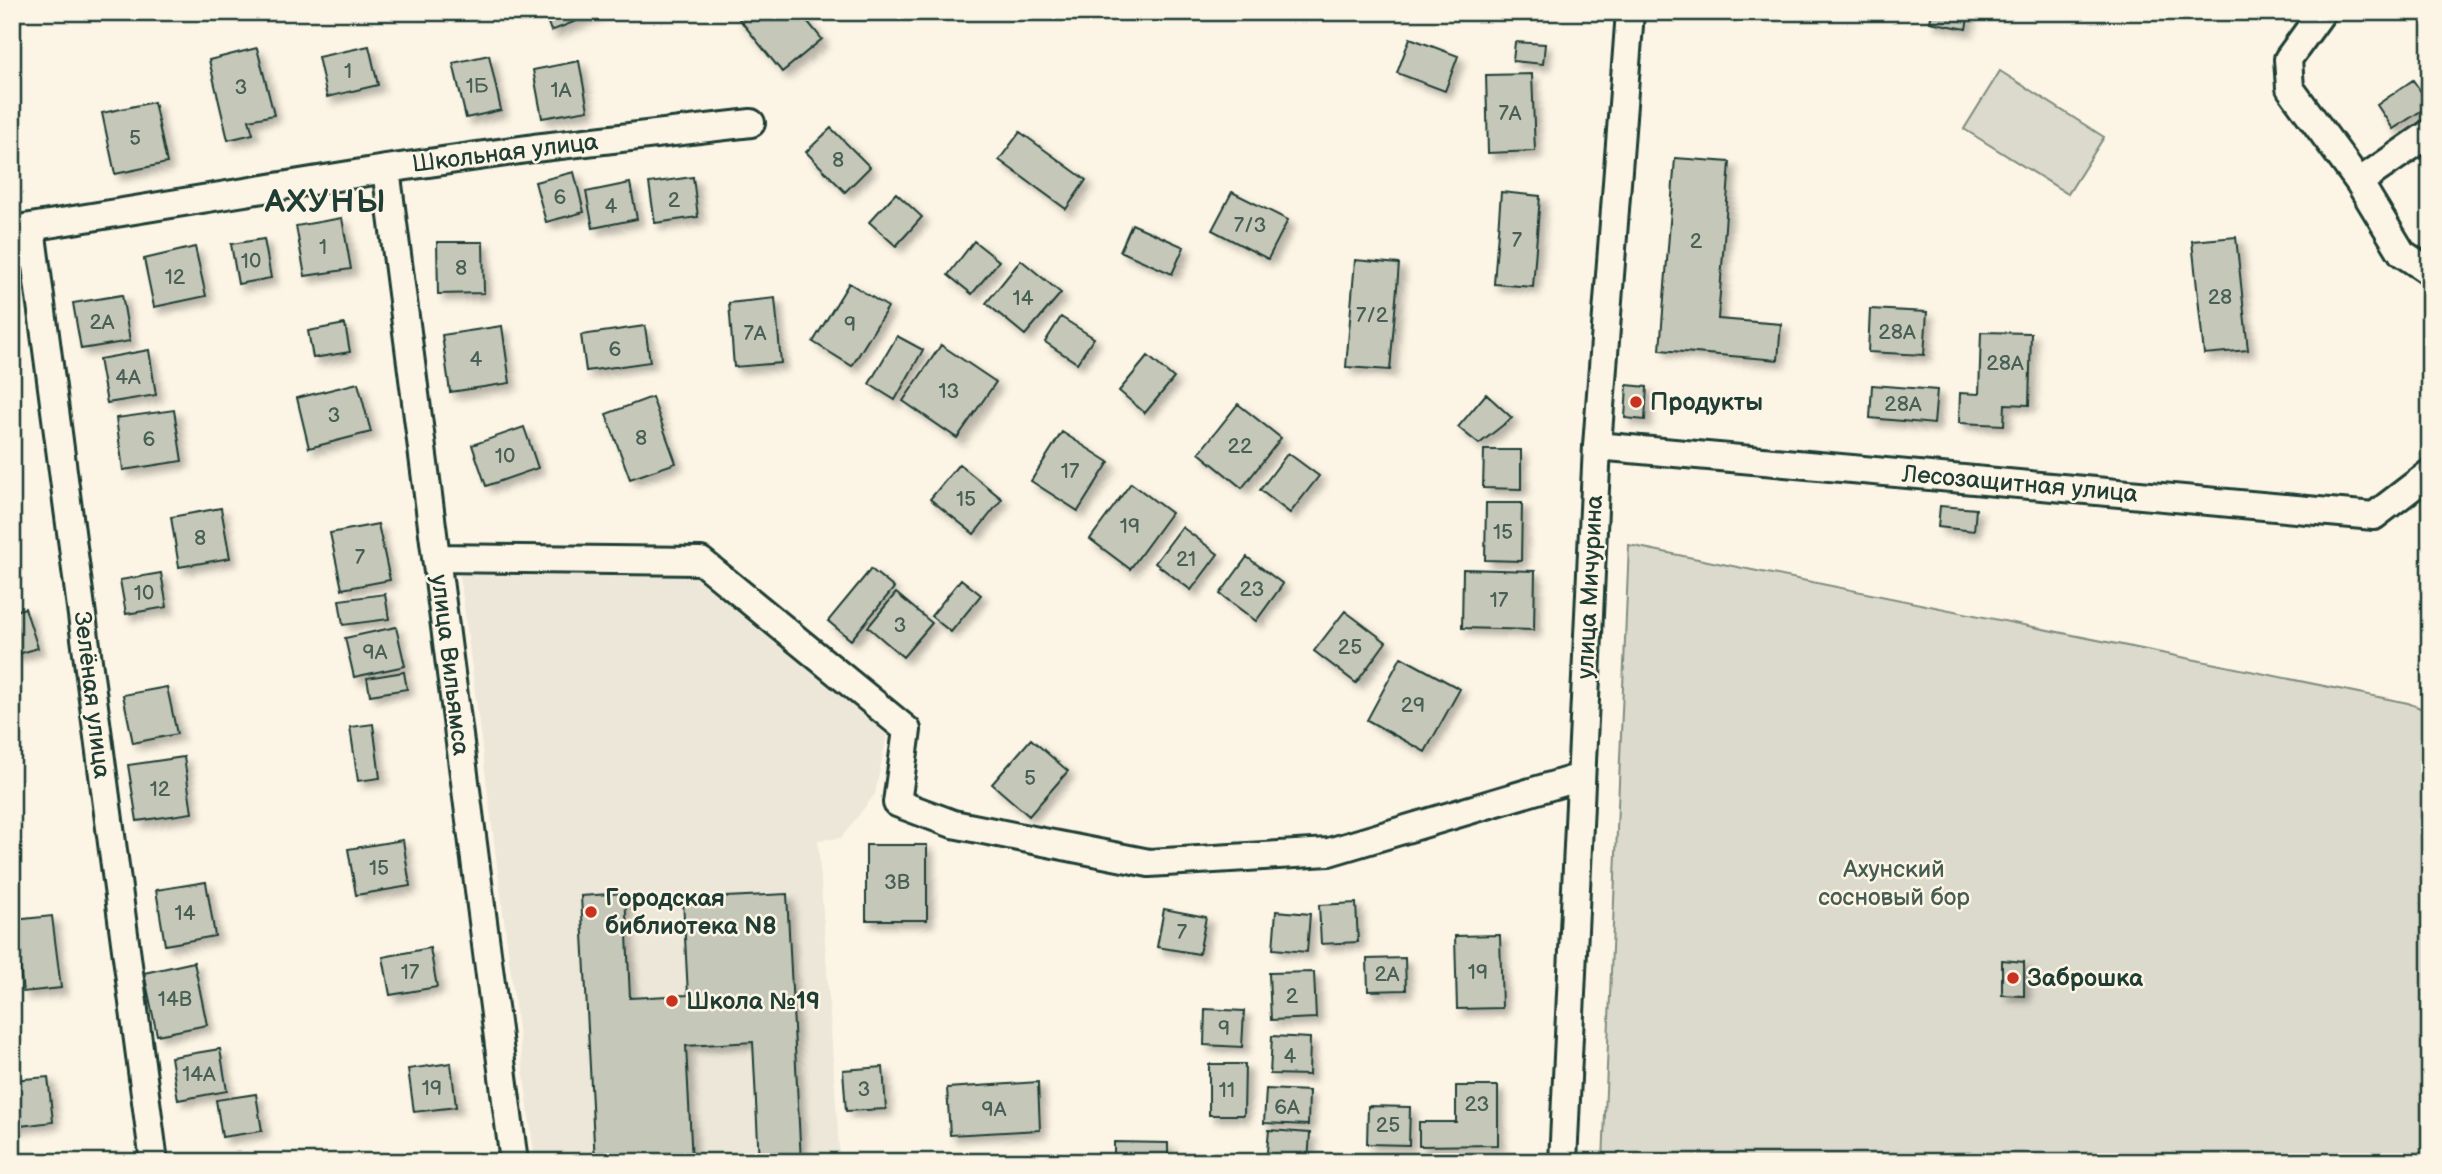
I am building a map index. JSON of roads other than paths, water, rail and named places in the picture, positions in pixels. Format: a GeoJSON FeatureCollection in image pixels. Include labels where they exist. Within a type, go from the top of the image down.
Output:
{"type":"FeatureCollection","features":[{"type":"Feature","properties":{"kind":"street","name":"улица Мичурина"},"geometry":{"type":"LineString","coordinates":[[1563,1162],[1597,446],[1630,12]]}},
{"type":"Feature","properties":{"kind":"street"},"geometry":{"type":"LineString","coordinates":[[2322,12],[2288,59],[2290,88],[2360,182],[2402,253],[2430,272]]}},
{"type":"Feature","properties":{"kind":"street","name":"Школьная улица"},"geometry":{"type":"LineString","coordinates":[[22,229],[386,169],[534,148],[751,123]]}},
{"type":"Feature","properties":{"kind":"street"},"geometry":{"type":"LineString","coordinates":[[2360,182],[2430,133]]}},
{"type":"Feature","properties":{"kind":"street","name":"улица Вильямса"},"geometry":{"type":"LineString","coordinates":[[386,169],[514,1162]]}},
{"type":"Feature","properties":{"kind":"street","name":"Зелёная улица"},"geometry":{"type":"LineString","coordinates":[[22,229],[154,1162]]}},
{"type":"Feature","properties":{"kind":"street","name":"Лесозащитная улица"},"geometry":{"type":"LineString","coordinates":[[1597,446],[2374,516],[2430,473]]}},
{"type":"Feature","properties":{"kind":"street"},"geometry":{"type":"LineString","coordinates":[[436,558],[701,561],[907,730],[897,803],[953,824],[1149,863],[1329,852],[1581,777]]}},
{"type":"Feature","properties":{"kind":"place","name":"Продукты"},"geometry":{"type":"Point","coordinates":[1636,402]}},
{"type":"Feature","properties":{"kind":"place","name":"Городская библиотека N8"},"geometry":{"type":"Point","coordinates":[591,912]}},
{"type":"Feature","properties":{"kind":"place","name":"Заброшка"},"geometry":{"type":"Point","coordinates":[2013,978]}},
{"type":"Feature","properties":{"kind":"place","name":"Школа №19"},"geometry":{"type":"Point","coordinates":[672,1001]}},
{"type":"Feature","properties":{"kind":"district","name":"АХУНЫ"},"geometry":{"type":"Point","coordinates":[326,202]}},
{"type":"Feature","properties":{"kind":"park label","name":"Ахунский сосновый бор"},"geometry":{"type":"Point","coordinates":[1894,883]}}]}
